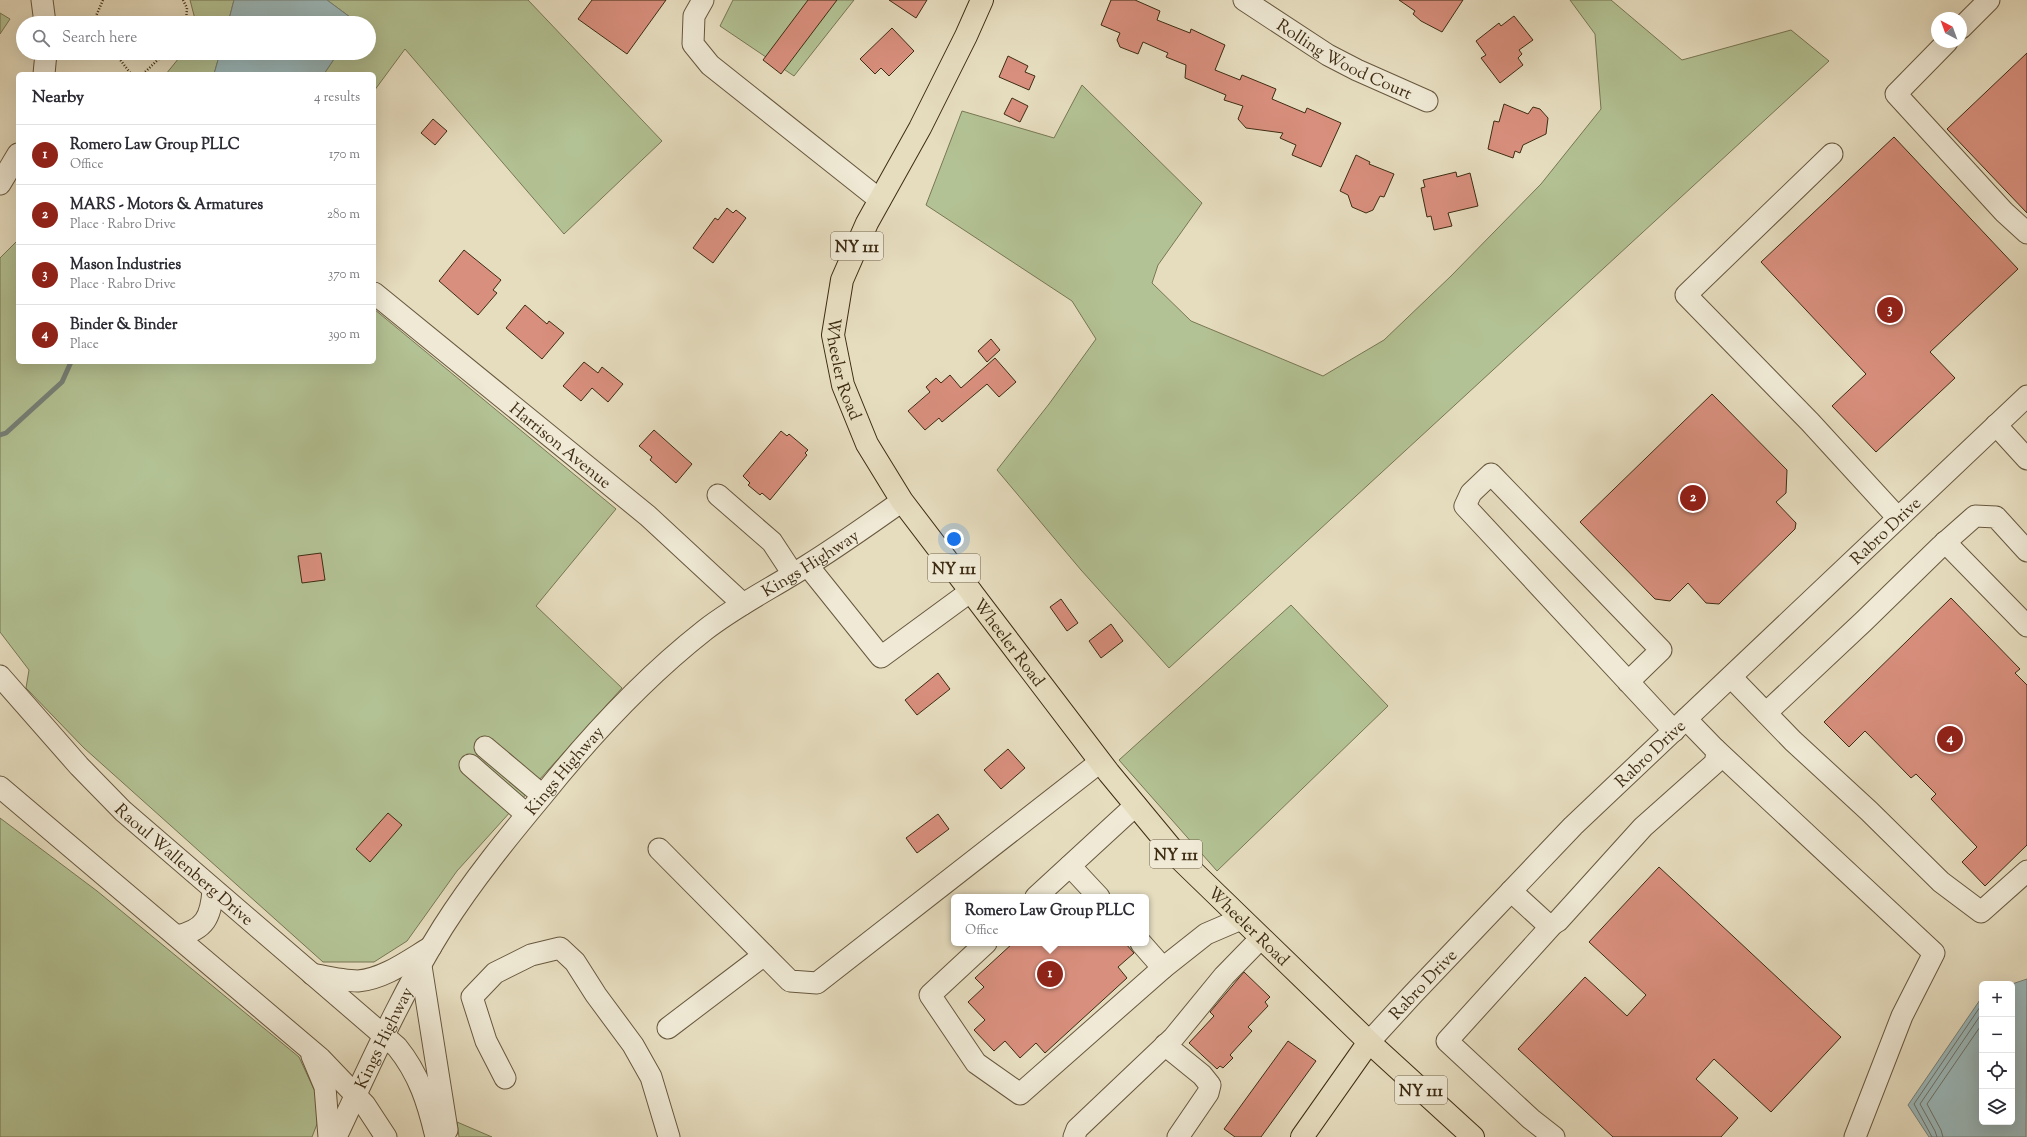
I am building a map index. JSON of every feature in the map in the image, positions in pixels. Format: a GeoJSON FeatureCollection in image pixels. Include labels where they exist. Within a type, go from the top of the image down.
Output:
{"type":"FeatureCollection","features":[{"type":"Feature","properties":{"kind":"main road","name":"Wheeler Road"},"geometry":{"type":"LineString","coordinates":[[982,0],[966,36],[920,128],[867,223],[842,280],[833,336],[843,385],[867,444],[902,501],[1100,762],[1181,860],[1240,919],[1369,1042],[1473,1137]]}},
{"type":"Feature","properties":{"kind":"main road","name":"Rabro Drive"},"geometry":{"type":"LineString","coordinates":[[1302,1137],[1369,1042]]}},
{"type":"Feature","properties":{"kind":"street"},"geometry":{"type":"LineString","coordinates":[[42,0],[44,16]]}},
{"type":"Feature","properties":{"kind":"street"},"geometry":{"type":"LineString","coordinates":[[703,0],[694,16],[693,44],[710,65],[880,200]]}},
{"type":"Feature","properties":{"kind":"street","name":"Rolling Wood Court"},"geometry":{"type":"LineString","coordinates":[[1244,0],[1328,55],[1356,70],[1427,101]]}},
{"type":"Feature","properties":{"kind":"street"},"geometry":{"type":"LineString","coordinates":[[1967,22],[1989,0]]}},
{"type":"Feature","properties":{"kind":"street"},"geometry":{"type":"LineString","coordinates":[[1941,48],[1896,94],[2004,212],[2027,233]]}},
{"type":"Feature","properties":{"kind":"street"},"geometry":{"type":"LineString","coordinates":[[44,72],[45,60]]}},
{"type":"Feature","properties":{"kind":"street"},"geometry":{"type":"LineString","coordinates":[[1832,154],[1686,295],[1810,422],[1898,518]]}},
{"type":"Feature","properties":{"kind":"street"},"geometry":{"type":"LineString","coordinates":[[0,184],[16,157]]}},
{"type":"Feature","properties":{"kind":"street","name":"Harrison Avenue"},"geometry":{"type":"LineString","coordinates":[[376,295],[648,516],[743,604]]}},
{"type":"Feature","properties":{"kind":"street","name":"Rabro Drive"},"geometry":{"type":"LineString","coordinates":[[1369,1042],[1574,826],[2027,396]]}},
{"type":"Feature","properties":{"kind":"street"},"geometry":{"type":"LineString","coordinates":[[1996,425],[2027,459]]}},
{"type":"Feature","properties":{"kind":"street"},"geometry":{"type":"LineString","coordinates":[[1628,682],[1661,650],[1491,474],[1471,493],[1465,506],[1628,682],[1680,725],[1715,749],[1934,953],[1902,1016],[1855,1137]]}},
{"type":"Feature","properties":{"kind":"street"},"geometry":{"type":"LineString","coordinates":[[718,496],[772,542],[801,570],[881,656],[971,591]]}},
{"type":"Feature","properties":{"kind":"street","name":"Kings Highway"},"geometry":{"type":"LineString","coordinates":[[336,1137],[385,1036],[431,947],[469,888],[526,814],[600,728],[652,677],[704,631],[743,604],[801,570],[902,501]]}},
{"type":"Feature","properties":{"kind":"street"},"geometry":{"type":"LineString","coordinates":[[1766,713],[1945,542],[1975,516],[1996,517],[2027,551]]}},
{"type":"Feature","properties":{"kind":"street"},"geometry":{"type":"LineString","coordinates":[[1945,542],[2027,626]]}},
{"type":"Feature","properties":{"kind":"street","name":"Raoul Wallenberg Drive"},"geometry":{"type":"LineString","coordinates":[[0,676],[79,766],[118,806],[213,890],[397,1047],[415,1072],[426,1097],[436,1137]]}},
{"type":"Feature","properties":{"kind":"street"},"geometry":{"type":"LineString","coordinates":[[1731,677],[1793,742],[1869,811],[1941,882],[1980,912],[2027,871]]}},
{"type":"Feature","properties":{"kind":"street"},"geometry":{"type":"LineString","coordinates":[[485,747],[542,795]]}},
{"type":"Feature","properties":{"kind":"street"},"geometry":{"type":"LineString","coordinates":[[1554,1137],[1531,1119],[1447,1041],[1643,827],[1715,763],[1717,753],[1715,749]]}},
{"type":"Feature","properties":{"kind":"street"},"geometry":{"type":"LineString","coordinates":[[659,849],[790,981],[816,983],[1100,762]]}},
{"type":"Feature","properties":{"kind":"street"},"geometry":{"type":"LineString","coordinates":[[470,765],[526,814]]}},
{"type":"Feature","properties":{"kind":"street"},"geometry":{"type":"LineString","coordinates":[[0,787],[307,1047],[356,1095],[373,1116],[386,1137]]}},
{"type":"Feature","properties":{"kind":"street"},"geometry":{"type":"LineString","coordinates":[[1039,894],[1136,805]]}},
{"type":"Feature","properties":{"kind":"street"},"geometry":{"type":"LineString","coordinates":[[1070,866],[1096,894]]}},
{"type":"Feature","properties":{"kind":"street"},"geometry":{"type":"LineString","coordinates":[[177,936],[194,932],[206,921],[211,908],[213,890]]}},
{"type":"Feature","properties":{"kind":"street"},"geometry":{"type":"LineString","coordinates":[[1511,891],[1542,921],[1553,924]]}},
{"type":"Feature","properties":{"kind":"street"},"geometry":{"type":"LineString","coordinates":[[983,946],[930,995],[976,1063],[1020,1094],[1163,968],[1206,934],[1240,919]]}},
{"type":"Feature","properties":{"kind":"street"},"geometry":{"type":"LineString","coordinates":[[1074,1137],[1076,1129],[1165,1045],[1224,976],[1261,938]]}},
{"type":"Feature","properties":{"kind":"street"},"geometry":{"type":"LineString","coordinates":[[1144,946],[1163,968]]}},
{"type":"Feature","properties":{"kind":"street"},"geometry":{"type":"LineString","coordinates":[[310,973],[346,980],[369,979],[390,971],[431,947]]}},
{"type":"Feature","properties":{"kind":"street"},"geometry":{"type":"LineString","coordinates":[[505,1078],[486,1041],[472,997],[495,973],[531,955],[560,948],[575,962],[596,995],[634,1045],[651,1077],[670,1137]]}},
{"type":"Feature","properties":{"kind":"street"},"geometry":{"type":"LineString","coordinates":[[668,1028],[764,955]]}},
{"type":"Feature","properties":{"kind":"street"},"geometry":{"type":"LineString","coordinates":[[421,966],[448,1137]]}},
{"type":"Feature","properties":{"kind":"street"},"geometry":{"type":"LineString","coordinates":[[1165,1045],[1202,1075],[1210,1085],[1208,1093],[1178,1137]]}},
{"type":"Feature","properties":{"kind":"street"},"geometry":{"type":"LineString","coordinates":[[307,1047],[325,1087],[329,1137]]}},
{"type":"Feature","properties":{"kind":"path"},"geometry":{"type":"LineString","coordinates":[[96,16],[103,0]]}},
{"type":"Feature","properties":{"kind":"path"},"geometry":{"type":"LineString","coordinates":[[183,0],[187,8],[186,16]]}},
{"type":"Feature","properties":{"kind":"path"},"geometry":{"type":"LineString","coordinates":[[120,60],[129,72]]}},
{"type":"Feature","properties":{"kind":"path"},"geometry":{"type":"LineString","coordinates":[[145,72],[158,60]]}},
{"type":"Feature","properties":{"kind":"green space"},"geometry":{"type":"Polygon","coordinates":[[[190,0],[234,0],[230,16],[194,16],[190,0]]]}},
{"type":"Feature","properties":{"kind":"green space"},"geometry":{"type":"Polygon","coordinates":[[[327,0],[528,0],[662,141],[564,234],[405,49],[376,88],[376,72],[325,72],[333,60],[376,60],[376,16],[349,16],[327,0]]]}},
{"type":"Feature","properties":{"kind":"green space"},"geometry":{"type":"Polygon","coordinates":[[[733,0],[854,0],[794,76],[720,26],[733,0]]]}},
{"type":"Feature","properties":{"kind":"green space"},"geometry":{"type":"Polygon","coordinates":[[[1570,0],[1611,0],[1682,60],[1791,30],[1829,61],[1169,668],[1081,570],[997,470],[1049,404],[1096,339],[1072,301],[926,205],[962,111],[1054,138],[1082,85],[1202,203],[1158,265],[1152,283],[1191,321],[1323,376],[1384,340],[1451,276],[1541,184],[1601,109],[1595,34],[1570,0]]]}},
{"type":"Feature","properties":{"kind":"green space"},"geometry":{"type":"Polygon","coordinates":[[[0,13],[10,19],[0,34],[0,13]]]}},
{"type":"Feature","properties":{"kind":"green space"},"geometry":{"type":"Polygon","coordinates":[[[177,60],[218,60],[215,72],[168,72],[177,60]]]}},
{"type":"Feature","properties":{"kind":"green space"},"geometry":{"type":"Polygon","coordinates":[[[16,242],[16,364],[376,364],[376,311],[616,509],[536,606],[622,688],[457,871],[407,941],[374,962],[323,962],[84,748],[26,688],[29,670],[0,632],[0,258],[16,242]]]}},
{"type":"Feature","properties":{"kind":"green space"},"geometry":{"type":"Polygon","coordinates":[[[1291,605],[1388,706],[1217,871],[1119,760],[1291,605]]]}},
{"type":"Feature","properties":{"kind":"green space"},"geometry":{"type":"Polygon","coordinates":[[[0,818],[97,891],[299,1057],[318,1098],[317,1124],[312,1137],[0,1137],[0,818]]]}},
{"type":"Feature","properties":{"kind":"green space"},"geometry":{"type":"Polygon","coordinates":[[[457,1122],[492,1137],[459,1137],[457,1122]]]}},
{"type":"Feature","properties":{"kind":"water"},"geometry":{"type":"Polygon","coordinates":[[[234,0],[327,0],[349,16],[230,16],[234,0]]]}},
{"type":"Feature","properties":{"kind":"water"},"geometry":{"type":"Polygon","coordinates":[[[218,60],[333,60],[325,72],[215,72],[218,60]]]}},
{"type":"Feature","properties":{"kind":"water"},"geometry":{"type":"Polygon","coordinates":[[[2027,979],[2026,1137],[1929,1137],[1908,1105],[1979,1001],[1979,1125],[2015,1125],[2015,983],[2027,979]]]}},
{"type":"Feature","properties":{"kind":"building"},"geometry":{"type":"Polygon","coordinates":[[[592,0],[666,0],[627,54],[578,19],[592,0]]]}},
{"type":"Feature","properties":{"kind":"building"},"geometry":{"type":"Polygon","coordinates":[[[808,0],[837,0],[781,74],[763,60],[808,0]]]}},
{"type":"Feature","properties":{"kind":"building"},"geometry":{"type":"Polygon","coordinates":[[[889,0],[927,0],[916,18],[889,0]]]}},
{"type":"Feature","properties":{"kind":"building"},"geometry":{"type":"Polygon","coordinates":[[[1111,0],[1135,0],[1160,11],[1157,20],[1190,33],[1191,29],[1225,45],[1215,70],[1240,80],[1242,75],[1276,89],[1272,99],[1305,113],[1307,108],[1341,123],[1321,167],[1292,155],[1296,145],[1280,138],[1283,133],[1246,128],[1238,119],[1243,106],[1224,100],[1226,95],[1185,78],[1186,65],[1166,57],[1168,53],[1143,42],[1138,54],[1120,47],[1117,40],[1120,33],[1101,25],[1111,0]]]}},
{"type":"Feature","properties":{"kind":"building"},"geometry":{"type":"Polygon","coordinates":[[[1399,0],[1463,0],[1442,32],[1421,21],[1413,14],[1415,11],[1399,0]]]}},
{"type":"Feature","properties":{"kind":"building"},"geometry":{"type":"Polygon","coordinates":[[[1514,16],[1533,40],[1519,50],[1522,54],[1518,58],[1523,65],[1500,83],[1481,58],[1486,55],[1476,41],[1499,23],[1501,26],[1514,16]]]}},
{"type":"Feature","properties":{"kind":"building"},"geometry":{"type":"Polygon","coordinates":[[[892,28],[914,51],[889,76],[881,68],[875,74],[860,59],[892,28]]]}},
{"type":"Feature","properties":{"kind":"building"},"geometry":{"type":"Polygon","coordinates":[[[2027,53],[2027,213],[1947,129],[2027,53]]]}},
{"type":"Feature","properties":{"kind":"building"},"geometry":{"type":"Polygon","coordinates":[[[1008,56],[1028,66],[1025,72],[1035,76],[1029,90],[999,77],[1008,56]]]}},
{"type":"Feature","properties":{"kind":"building"},"geometry":{"type":"Polygon","coordinates":[[[1012,98],[1028,106],[1020,122],[1004,114],[1012,98]]]}},
{"type":"Feature","properties":{"kind":"building"},"geometry":{"type":"Polygon","coordinates":[[[1504,104],[1528,114],[1533,107],[1540,109],[1548,118],[1546,134],[1523,145],[1520,153],[1515,151],[1513,158],[1488,149],[1494,121],[1499,122],[1504,104]]]}},
{"type":"Feature","properties":{"kind":"building"},"geometry":{"type":"Polygon","coordinates":[[[433,119],[447,131],[435,145],[421,133],[433,119]]]}},
{"type":"Feature","properties":{"kind":"building"},"geometry":{"type":"Polygon","coordinates":[[[1894,137],[2018,269],[1930,352],[1955,378],[1876,452],[1832,406],[1866,374],[1761,262],[1894,137]]]}},
{"type":"Feature","properties":{"kind":"building"},"geometry":{"type":"Polygon","coordinates":[[[1356,155],[1370,162],[1369,164],[1394,174],[1384,197],[1380,196],[1373,210],[1366,213],[1352,207],[1348,195],[1340,191],[1356,155]]]}},
{"type":"Feature","properties":{"kind":"building"},"geometry":{"type":"Polygon","coordinates":[[[1456,172],[1457,177],[1470,173],[1478,206],[1448,213],[1452,226],[1434,230],[1431,216],[1427,217],[1421,188],[1425,187],[1423,180],[1456,172]]]}},
{"type":"Feature","properties":{"kind":"building"},"geometry":{"type":"Polygon","coordinates":[[[727,208],[733,213],[736,210],[746,218],[713,263],[693,248],[715,218],[718,220],[727,208]]]}},
{"type":"Feature","properties":{"kind":"building"},"geometry":{"type":"Polygon","coordinates":[[[464,250],[501,280],[493,290],[497,293],[478,315],[439,281],[464,250]]]}},
{"type":"Feature","properties":{"kind":"building"},"geometry":{"type":"Polygon","coordinates":[[[525,305],[547,324],[549,321],[564,333],[542,359],[506,328],[525,305]]]}},
{"type":"Feature","properties":{"kind":"building"},"geometry":{"type":"Polygon","coordinates":[[[991,339],[1000,350],[987,362],[978,351],[991,339]]]}},
{"type":"Feature","properties":{"kind":"building"},"geometry":{"type":"Polygon","coordinates":[[[995,358],[1016,382],[999,397],[987,384],[942,422],[939,418],[925,430],[908,411],[930,392],[926,387],[936,378],[941,383],[950,375],[961,388],[995,358]]]}},
{"type":"Feature","properties":{"kind":"building"},"geometry":{"type":"Polygon","coordinates":[[[584,362],[598,373],[602,367],[623,384],[608,402],[592,388],[581,401],[563,386],[584,362]]]}},
{"type":"Feature","properties":{"kind":"building"},"geometry":{"type":"Polygon","coordinates":[[[1712,394],[1787,470],[1786,493],[1776,502],[1796,523],[1795,529],[1719,604],[1706,603],[1688,583],[1670,601],[1655,599],[1580,522],[1712,394]]]}},
{"type":"Feature","properties":{"kind":"building"},"geometry":{"type":"Polygon","coordinates":[[[654,430],[692,464],[676,483],[650,460],[652,457],[639,446],[654,430]]]}},
{"type":"Feature","properties":{"kind":"building"},"geometry":{"type":"Polygon","coordinates":[[[781,431],[787,436],[789,434],[808,450],[805,453],[807,455],[770,500],[762,493],[760,495],[748,485],[750,483],[743,476],[781,431]]]}},
{"type":"Feature","properties":{"kind":"building"},"geometry":{"type":"Polygon","coordinates":[[[321,553],[325,580],[302,583],[298,556],[321,553]]]}},
{"type":"Feature","properties":{"kind":"building"},"geometry":{"type":"Polygon","coordinates":[[[1951,598],[2020,669],[2015,673],[2027,685],[2027,845],[1985,886],[1962,862],[1977,847],[1931,799],[1936,794],[1916,774],[1911,778],[1865,731],[1849,747],[1824,722],[1951,598]]]}},
{"type":"Feature","properties":{"kind":"building"},"geometry":{"type":"Polygon","coordinates":[[[1061,599],[1078,623],[1067,631],[1050,607],[1061,599]]]}},
{"type":"Feature","properties":{"kind":"building"},"geometry":{"type":"Polygon","coordinates":[[[1111,624],[1123,641],[1101,658],[1089,641],[1111,624]]]}},
{"type":"Feature","properties":{"kind":"building"},"geometry":{"type":"Polygon","coordinates":[[[938,673],[950,689],[917,715],[905,700],[938,673]]]}},
{"type":"Feature","properties":{"kind":"building"},"geometry":{"type":"Polygon","coordinates":[[[1008,749],[1025,768],[1001,789],[984,770],[1008,749]]]}},
{"type":"Feature","properties":{"kind":"building"},"geometry":{"type":"Polygon","coordinates":[[[388,813],[402,825],[370,862],[356,849],[388,813]]]}},
{"type":"Feature","properties":{"kind":"building"},"geometry":{"type":"Polygon","coordinates":[[[938,814],[949,829],[917,853],[906,838],[938,814]]]}},
{"type":"Feature","properties":{"kind":"building"},"geometry":{"type":"Polygon","coordinates":[[[1659,867],[1841,1037],[1771,1112],[1714,1059],[1696,1079],[1738,1118],[1721,1137],[1613,1137],[1518,1049],[1585,977],[1627,1016],[1646,995],[1589,942],[1659,867]]]}},
{"type":"Feature","properties":{"kind":"building"},"geometry":{"type":"Polygon","coordinates":[[[1010,946],[1128,946],[1134,953],[1118,967],[1127,978],[1045,1053],[1036,1043],[1020,1058],[1005,1041],[994,1051],[974,1030],[985,1020],[968,1002],[984,987],[975,978],[1010,946]]]}},
{"type":"Feature","properties":{"kind":"building"},"geometry":{"type":"Polygon","coordinates":[[[1244,972],[1270,997],[1265,1002],[1268,1006],[1248,1027],[1252,1031],[1230,1055],[1233,1058],[1223,1068],[1220,1066],[1217,1069],[1189,1043],[1214,1016],[1210,1012],[1244,972]]]}},
{"type":"Feature","properties":{"kind":"building"},"geometry":{"type":"Polygon","coordinates":[[[1288,1041],[1316,1061],[1261,1137],[1235,1137],[1224,1129],[1288,1041]]]}},
{"type":"Feature","properties":{"kind":"waterway"},"geometry":{"type":"LineString","coordinates":[[0,435],[6,433],[62,382],[70,364]]}},
{"type":"Feature","properties":{"kind":"place","name":"Mason Industries"},"geometry":{"type":"Point","coordinates":[1890,310]}},
{"type":"Feature","properties":{"kind":"place","name":"MARS - Motors & Armatures"},"geometry":{"type":"Point","coordinates":[1693,498]}},
{"type":"Feature","properties":{"kind":"place","name":"Binder & Binder"},"geometry":{"type":"Point","coordinates":[1950,739]}},
{"type":"Feature","properties":{"kind":"place","name":"Romero Law Group PLLC"},"geometry":{"type":"Point","coordinates":[1050,974]}}]}
